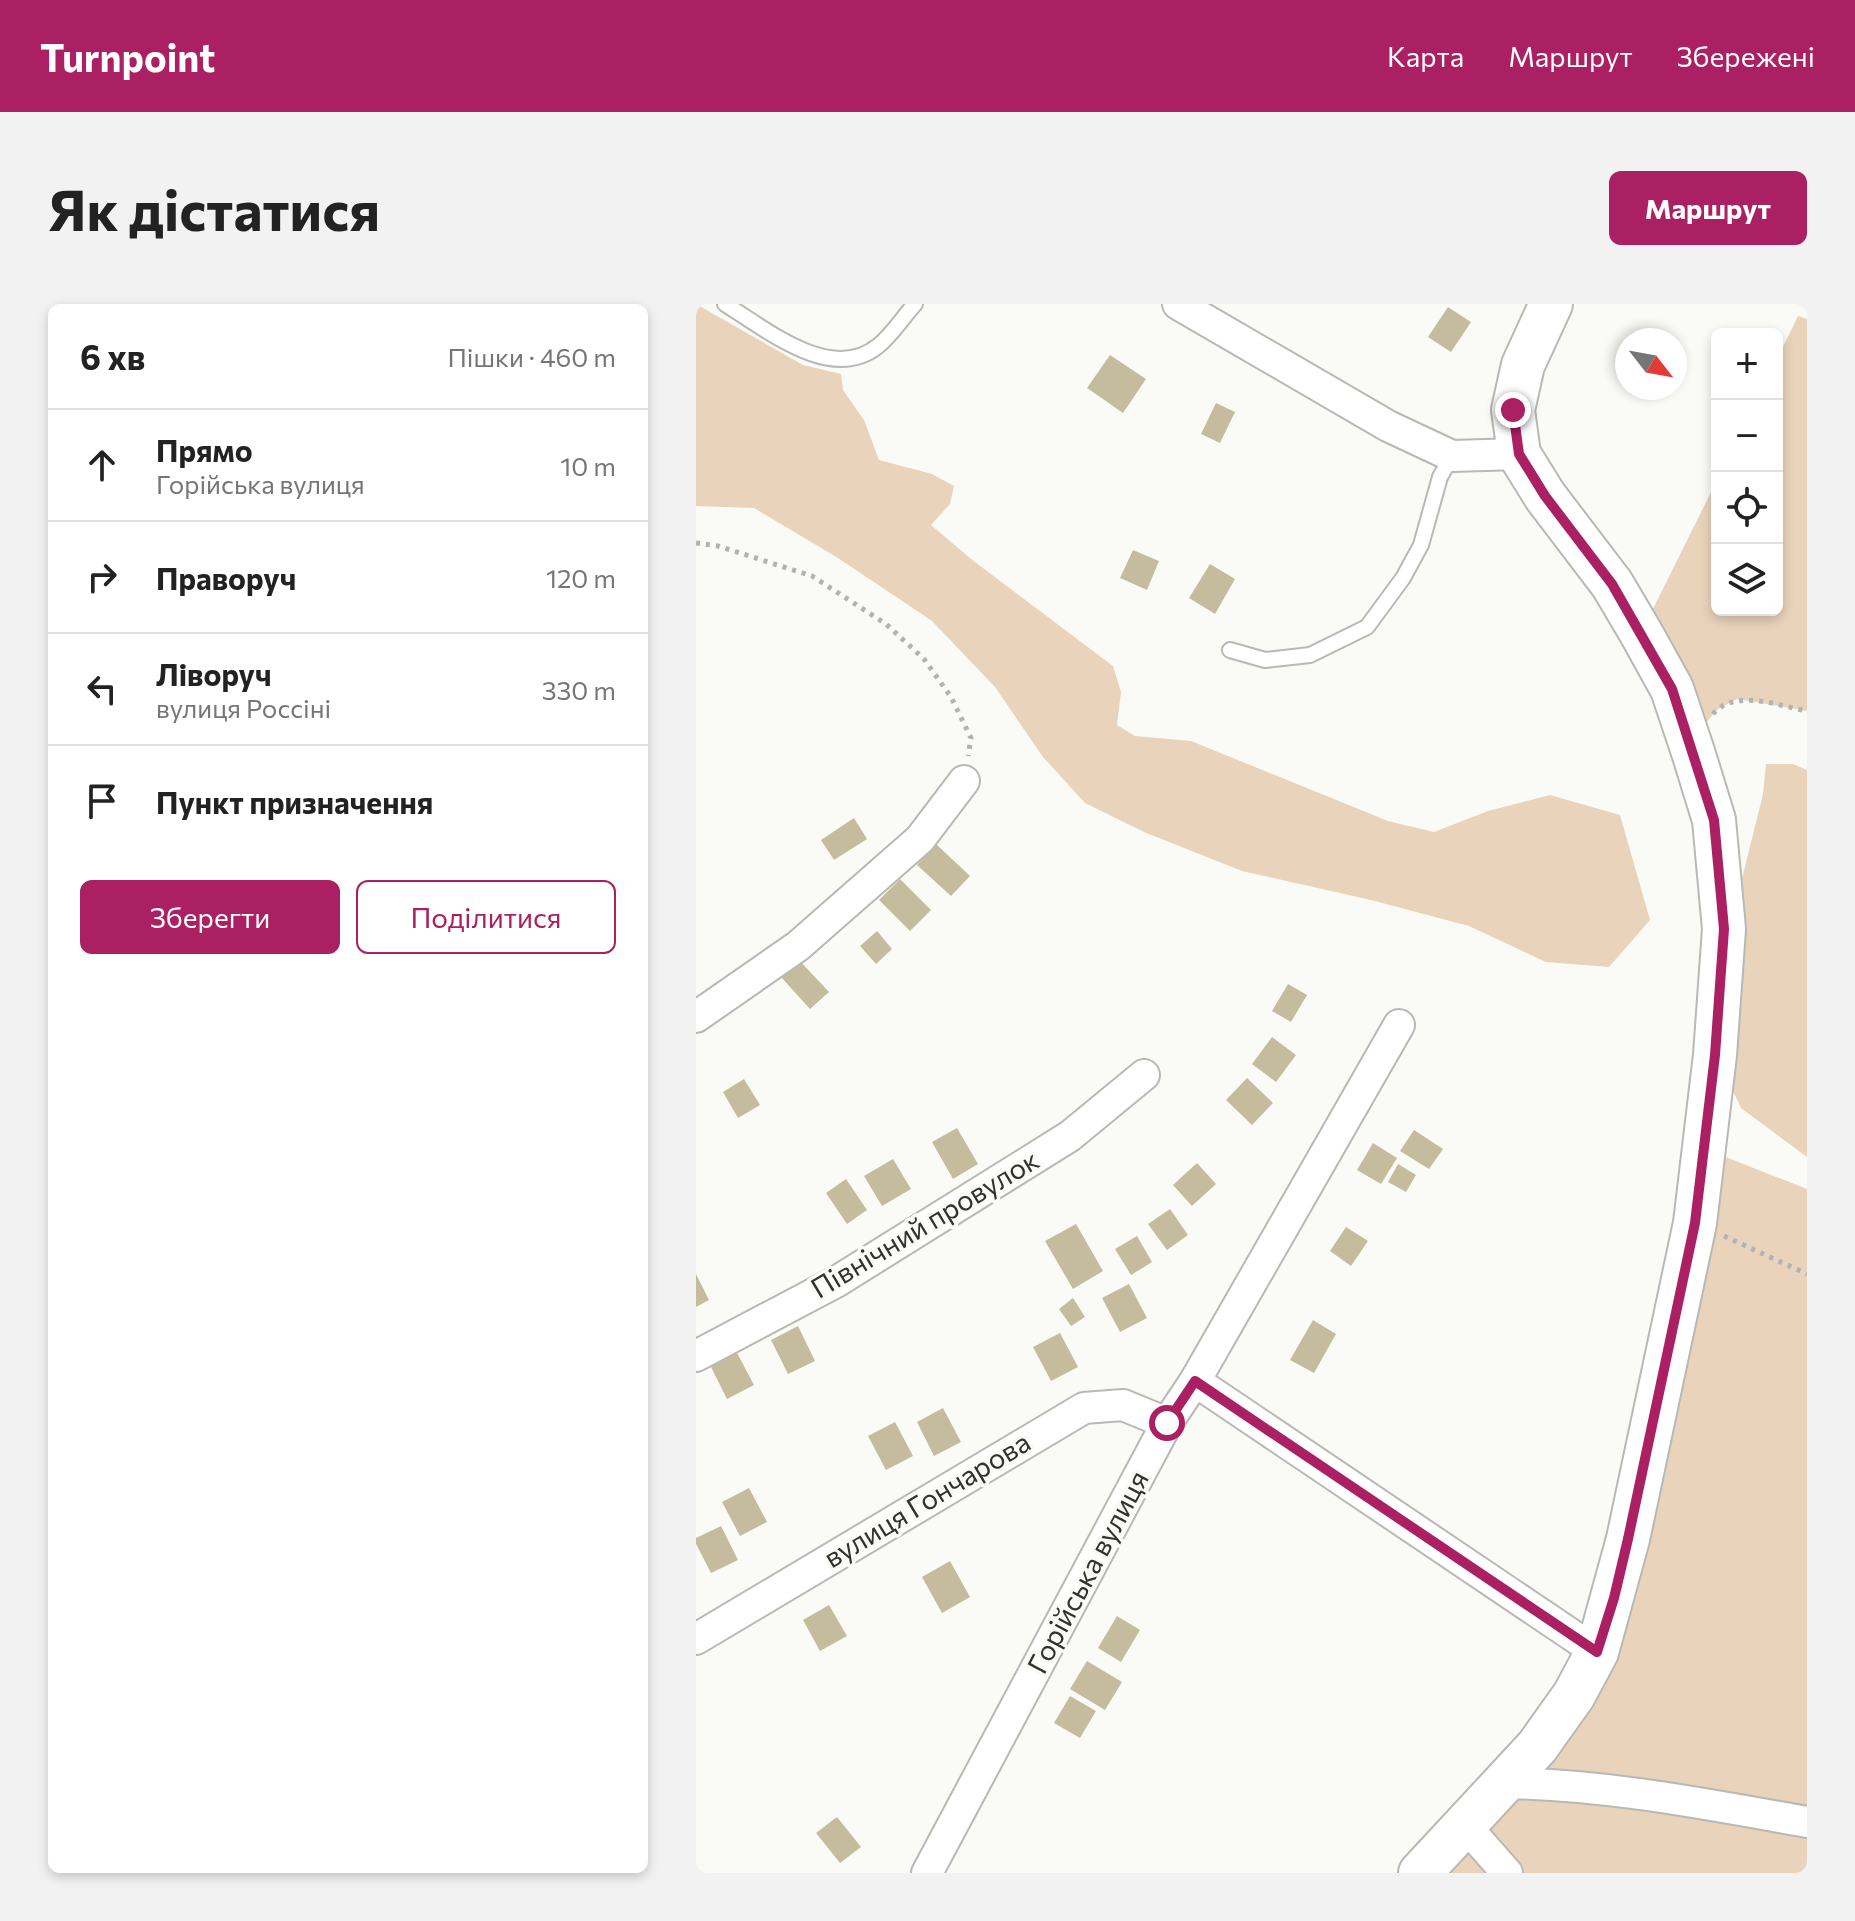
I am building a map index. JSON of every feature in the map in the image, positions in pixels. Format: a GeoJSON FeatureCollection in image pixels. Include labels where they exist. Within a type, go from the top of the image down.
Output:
{"type":"FeatureCollection","features":[{"type":"Feature","properties":{"kind":"street"},"geometry":{"type":"LineString","coordinates":[[1178,304],[1388,426],[1452,456],[1519,454]]}},
{"type":"Feature","properties":{"kind":"street"},"geometry":{"type":"LineString","coordinates":[[1420,1873],[1463,1823],[1537,1747],[1574,1695],[1597,1652],[1628,1539],[1695,1223],[1715,1055],[1724,929],[1714,820],[1694,755],[1672,689],[1641,633],[1612,584],[1545,496],[1519,454],[1513,410],[1523,365],[1545,307]]}},
{"type":"Feature","properties":{"kind":"street"},"geometry":{"type":"LineString","coordinates":[[696,1017],[798,946],[920,839],[964,781]]}},
{"type":"Feature","properties":{"kind":"street","name":"Горійська вулиця"},"geometry":{"type":"LineString","coordinates":[[927,1873],[1167,1423],[1195,1381],[1399,1025]]}},
{"type":"Feature","properties":{"kind":"street","name":"Північний провулок"},"geometry":{"type":"LineString","coordinates":[[696,1356],[836,1282],[1057,1144],[1144,1075]]}},
{"type":"Feature","properties":{"kind":"street"},"geometry":{"type":"LineString","coordinates":[[1195,1381],[1597,1652]]}},
{"type":"Feature","properties":{"kind":"street","name":"вулиця Гончарова"},"geometry":{"type":"LineString","coordinates":[[696,1639],[1084,1408],[1123,1405],[1167,1423]]}},
{"type":"Feature","properties":{"kind":"street"},"geometry":{"type":"LineString","coordinates":[[1501,1783],[1554,1784],[1687,1800],[1807,1822]]}},
{"type":"Feature","properties":{"kind":"street"},"geometry":{"type":"LineString","coordinates":[[1463,1823],[1507,1873]]}},
{"type":"Feature","properties":{"kind":"lane"},"geometry":{"type":"LineString","coordinates":[[725,304],[794,346],[816,356],[839,360],[859,357],[878,346],[915,304]]}},
{"type":"Feature","properties":{"kind":"lane"},"geometry":{"type":"LineString","coordinates":[[1230,650],[1265,660],[1310,655],[1367,627],[1403,578],[1421,545],[1440,477],[1452,456]]}},
{"type":"Feature","properties":{"kind":"path"},"geometry":{"type":"LineString","coordinates":[[696,543],[718,546],[812,576],[886,624],[924,659],[951,697],[971,738],[964,781]]}},
{"type":"Feature","properties":{"kind":"path"},"geometry":{"type":"LineString","coordinates":[[1694,755],[1702,727],[1718,709],[1738,699],[1807,711]]}},
{"type":"Feature","properties":{"kind":"path"},"geometry":{"type":"LineString","coordinates":[[1695,1223],[1807,1274]]}},
{"type":"Feature","properties":{"kind":"shaded area"},"geometry":{"type":"Polygon","coordinates":[[[696,304],[803,365],[841,374],[843,390],[864,420],[879,460],[932,474],[954,486],[950,504],[931,525],[1113,666],[1121,692],[1117,725],[1135,736],[1191,741],[1388,821],[1434,832],[1488,811],[1550,795],[1620,815],[1650,920],[1609,967],[1546,962],[1469,926],[1242,871],[1144,832],[1085,803],[1043,757],[995,687],[932,621],[838,558],[754,508],[696,506],[696,304]]]}},
{"type":"Feature","properties":{"kind":"shaded area"},"geometry":{"type":"Polygon","coordinates":[[[1798,316],[1807,319],[1807,711],[1737,699],[1718,709],[1702,727],[1641,633],[1711,492],[1711,616],[1783,616],[1783,347],[1798,316]]]}},
{"type":"Feature","properties":{"kind":"shaded area"},"geometry":{"type":"Polygon","coordinates":[[[1766,764],[1793,764],[1807,770],[1807,1157],[1741,1108],[1723,1070],[1729,931],[1763,794],[1766,764]]]}},
{"type":"Feature","properties":{"kind":"shaded area"},"geometry":{"type":"Polygon","coordinates":[[[1718,1154],[1807,1189],[1807,1873],[1420,1873],[1574,1695],[1718,1154]]]}},
{"type":"Feature","properties":{"kind":"building"},"geometry":{"type":"Polygon","coordinates":[[[1448,307],[1471,322],[1451,352],[1428,337],[1448,307]]]}},
{"type":"Feature","properties":{"kind":"building"},"geometry":{"type":"Polygon","coordinates":[[[1110,355],[1146,379],[1123,413],[1087,388],[1110,355]]]}},
{"type":"Feature","properties":{"kind":"building"},"geometry":{"type":"Polygon","coordinates":[[[1216,403],[1235,412],[1220,443],[1201,434],[1216,403]]]}},
{"type":"Feature","properties":{"kind":"building"},"geometry":{"type":"Polygon","coordinates":[[[1133,550],[1159,561],[1147,590],[1120,578],[1133,550]]]}},
{"type":"Feature","properties":{"kind":"building"},"geometry":{"type":"Polygon","coordinates":[[[1210,564],[1235,579],[1215,614],[1189,598],[1210,564]]]}},
{"type":"Feature","properties":{"kind":"building"},"geometry":{"type":"Polygon","coordinates":[[[854,818],[867,839],[834,860],[821,840],[854,818]]]}},
{"type":"Feature","properties":{"kind":"building"},"geometry":{"type":"Polygon","coordinates":[[[936,844],[970,876],[951,896],[917,865],[936,844]]]}},
{"type":"Feature","properties":{"kind":"building"},"geometry":{"type":"Polygon","coordinates":[[[900,879],[931,910],[910,931],[879,900],[900,879]]]}},
{"type":"Feature","properties":{"kind":"building"},"geometry":{"type":"Polygon","coordinates":[[[877,931],[892,949],[876,964],[860,946],[877,931]]]}},
{"type":"Feature","properties":{"kind":"building"},"geometry":{"type":"Polygon","coordinates":[[[799,960],[829,992],[810,1009],[781,977],[799,960]]]}},
{"type":"Feature","properties":{"kind":"building"},"geometry":{"type":"Polygon","coordinates":[[[1288,984],[1307,995],[1291,1022],[1272,1011],[1288,984]]]}},
{"type":"Feature","properties":{"kind":"building"},"geometry":{"type":"Polygon","coordinates":[[[1272,1037],[1296,1055],[1276,1082],[1252,1064],[1272,1037]]]}},
{"type":"Feature","properties":{"kind":"building"},"geometry":{"type":"Polygon","coordinates":[[[1247,1078],[1273,1103],[1252,1125],[1226,1100],[1247,1078]]]}},
{"type":"Feature","properties":{"kind":"building"},"geometry":{"type":"Polygon","coordinates":[[[744,1079],[760,1105],[738,1118],[723,1092],[744,1079]]]}},
{"type":"Feature","properties":{"kind":"building"},"geometry":{"type":"Polygon","coordinates":[[[957,1128],[978,1164],[953,1179],[932,1142],[957,1128]]]}},
{"type":"Feature","properties":{"kind":"building"},"geometry":{"type":"Polygon","coordinates":[[[1414,1130],[1443,1149],[1429,1169],[1400,1151],[1414,1130]]]}},
{"type":"Feature","properties":{"kind":"building"},"geometry":{"type":"Polygon","coordinates":[[[1373,1143],[1397,1158],[1381,1184],[1357,1170],[1373,1143]]]}},
{"type":"Feature","properties":{"kind":"building"},"geometry":{"type":"Polygon","coordinates":[[[893,1159],[911,1189],[882,1206],[864,1176],[893,1159]]]}},
{"type":"Feature","properties":{"kind":"building"},"geometry":{"type":"Polygon","coordinates":[[[1197,1163],[1216,1184],[1192,1206],[1173,1185],[1197,1163]]]}},
{"type":"Feature","properties":{"kind":"building"},"geometry":{"type":"Polygon","coordinates":[[[1398,1164],[1416,1175],[1406,1192],[1388,1182],[1398,1164]]]}},
{"type":"Feature","properties":{"kind":"building"},"geometry":{"type":"Polygon","coordinates":[[[846,1179],[867,1210],[847,1224],[826,1193],[846,1179]]]}},
{"type":"Feature","properties":{"kind":"building"},"geometry":{"type":"Polygon","coordinates":[[[1170,1209],[1188,1235],[1167,1250],[1148,1224],[1170,1209]]]}},
{"type":"Feature","properties":{"kind":"building"},"geometry":{"type":"Polygon","coordinates":[[[1076,1224],[1103,1271],[1073,1289],[1045,1241],[1076,1224]]]}},
{"type":"Feature","properties":{"kind":"building"},"geometry":{"type":"Polygon","coordinates":[[[1346,1227],[1368,1241],[1351,1266],[1330,1251],[1346,1227]]]}},
{"type":"Feature","properties":{"kind":"building"},"geometry":{"type":"Polygon","coordinates":[[[1137,1236],[1152,1262],[1131,1275],[1115,1249],[1137,1236]]]}},
{"type":"Feature","properties":{"kind":"building"},"geometry":{"type":"Polygon","coordinates":[[[696,1274],[709,1300],[696,1307],[696,1274]]]}},
{"type":"Feature","properties":{"kind":"building"},"geometry":{"type":"Polygon","coordinates":[[[1129,1284],[1147,1318],[1120,1332],[1102,1298],[1129,1284]]]}},
{"type":"Feature","properties":{"kind":"building"},"geometry":{"type":"Polygon","coordinates":[[[1073,1298],[1085,1317],[1071,1326],[1059,1309],[1073,1298]]]}},
{"type":"Feature","properties":{"kind":"building"},"geometry":{"type":"Polygon","coordinates":[[[1313,1320],[1336,1334],[1314,1373],[1290,1360],[1313,1320]]]}},
{"type":"Feature","properties":{"kind":"building"},"geometry":{"type":"Polygon","coordinates":[[[798,1326],[815,1361],[788,1374],[771,1340],[798,1326]]]}},
{"type":"Feature","properties":{"kind":"building"},"geometry":{"type":"Polygon","coordinates":[[[1060,1333],[1078,1367],[1051,1381],[1033,1347],[1060,1333]]]}},
{"type":"Feature","properties":{"kind":"building"},"geometry":{"type":"Polygon","coordinates":[[[736,1351],[754,1385],[727,1399],[710,1365],[736,1351]]]}},
{"type":"Feature","properties":{"kind":"building"},"geometry":{"type":"Polygon","coordinates":[[[943,1408],[961,1442],[934,1456],[917,1422],[943,1408]]]}},
{"type":"Feature","properties":{"kind":"building"},"geometry":{"type":"Polygon","coordinates":[[[895,1422],[913,1456],[886,1470],[868,1436],[895,1422]]]}},
{"type":"Feature","properties":{"kind":"building"},"geometry":{"type":"Polygon","coordinates":[[[749,1488],[767,1522],[740,1536],[722,1502],[749,1488]]]}},
{"type":"Feature","properties":{"kind":"building"},"geometry":{"type":"Polygon","coordinates":[[[721,1526],[738,1560],[711,1573],[696,1538],[721,1526]]]}},
{"type":"Feature","properties":{"kind":"building"},"geometry":{"type":"Polygon","coordinates":[[[950,1561],[970,1597],[942,1613],[922,1577],[950,1561]]]}},
{"type":"Feature","properties":{"kind":"building"},"geometry":{"type":"Polygon","coordinates":[[[829,1605],[847,1636],[820,1651],[803,1620],[829,1605]]]}},
{"type":"Feature","properties":{"kind":"building"},"geometry":{"type":"Polygon","coordinates":[[[1117,1616],[1140,1630],[1121,1662],[1098,1648],[1117,1616]]]}},
{"type":"Feature","properties":{"kind":"building"},"geometry":{"type":"Polygon","coordinates":[[[1087,1661],[1122,1682],[1105,1710],[1070,1689],[1087,1661]]]}},
{"type":"Feature","properties":{"kind":"building"},"geometry":{"type":"Polygon","coordinates":[[[1070,1696],[1096,1711],[1080,1738],[1054,1723],[1070,1696]]]}},
{"type":"Feature","properties":{"kind":"building"},"geometry":{"type":"Polygon","coordinates":[[[837,1817],[861,1847],[840,1863],[816,1833],[837,1817]]]}},
{"type":"Feature","properties":{"kind":"route"},"geometry":{"type":"LineString","coordinates":[[1167,1423],[1195,1381],[1597,1652],[1628,1539],[1695,1223],[1715,1055],[1724,929],[1714,820],[1672,689],[1612,584],[1545,496],[1519,454],[1513,410]]}}]}
